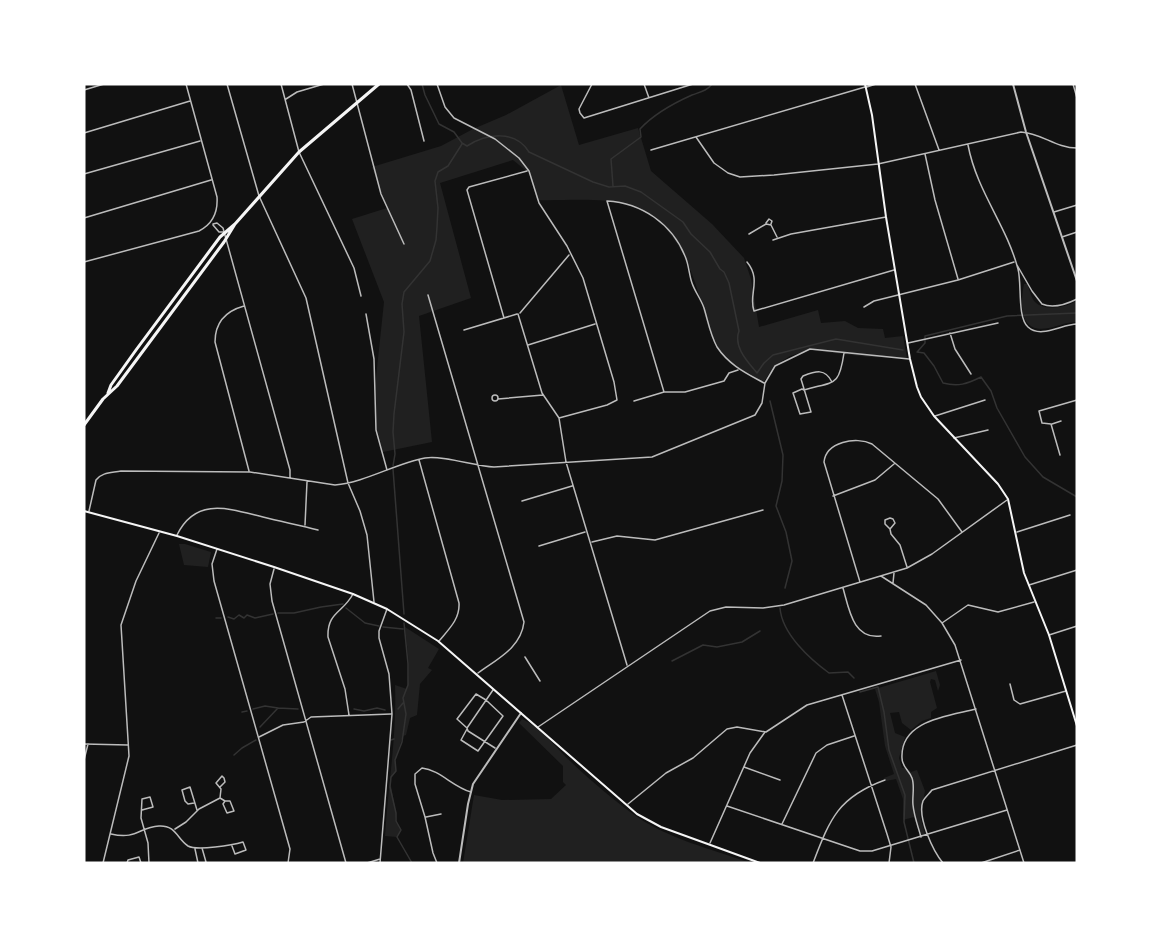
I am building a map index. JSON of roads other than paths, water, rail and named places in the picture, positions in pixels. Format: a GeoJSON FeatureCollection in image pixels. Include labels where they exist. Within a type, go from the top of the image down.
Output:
{"type":"FeatureCollection","features":[{"type":"Feature","properties":{"kind":"main road"},"geometry":{"type":"LineString","coordinates":[[84,425],[108,393],[117,386],[235,224],[259,196],[299,152],[379,84]]}},
{"type":"Feature","properties":{"kind":"main road"},"geometry":{"type":"LineString","coordinates":[[865,86],[873,115],[878,164],[909,354],[921,397],[934,416],[998,484],[1008,500],[1020,560],[1049,635],[1077,726]]}},
{"type":"Feature","properties":{"kind":"main road"},"geometry":{"type":"LineString","coordinates":[[108,393],[109,388],[136,350],[224,233],[235,224]]}},
{"type":"Feature","properties":{"kind":"main road"},"geometry":{"type":"LineString","coordinates":[[84,511],[177,536],[274,567],[353,594],[387,609],[438,641],[627,806],[649,822],[760,863]]}},
{"type":"Feature","properties":{"kind":"street"},"geometry":{"type":"LineString","coordinates":[[84,90],[104,84]]}},
{"type":"Feature","properties":{"kind":"street"},"geometry":{"type":"LineString","coordinates":[[84,262],[195,233],[211,223],[217,207],[212,179],[186,84]]}},
{"type":"Feature","properties":{"kind":"street"},"geometry":{"type":"LineString","coordinates":[[227,84],[259,196],[306,298],[348,483],[367,535],[374,603]]}},
{"type":"Feature","properties":{"kind":"street"},"geometry":{"type":"LineString","coordinates":[[281,84],[299,152],[354,268],[361,296]]}},
{"type":"Feature","properties":{"kind":"street"},"geometry":{"type":"LineString","coordinates":[[285,99],[324,84]]}},
{"type":"Feature","properties":{"kind":"street"},"geometry":{"type":"LineString","coordinates":[[352,84],[381,194],[404,244]]}},
{"type":"Feature","properties":{"kind":"street"},"geometry":{"type":"LineString","coordinates":[[407,84],[411,90],[424,141]]}},
{"type":"Feature","properties":{"kind":"street"},"geometry":{"type":"LineString","coordinates":[[437,84],[446,107],[454,118],[489,134],[519,158],[529,171],[539,203],[563,239],[582,278],[617,393],[617,400],[607,405],[559,418]]}},
{"type":"Feature","properties":{"kind":"street"},"geometry":{"type":"LineString","coordinates":[[592,84],[579,109],[584,118],[691,84]]}},
{"type":"Feature","properties":{"kind":"street"},"geometry":{"type":"LineString","coordinates":[[644,84],[649,98]]}},
{"type":"Feature","properties":{"kind":"street"},"geometry":{"type":"LineString","coordinates":[[651,150],[875,84]]}},
{"type":"Feature","properties":{"kind":"street"},"geometry":{"type":"LineString","coordinates":[[915,84],[939,150]]}},
{"type":"Feature","properties":{"kind":"street"},"geometry":{"type":"LineString","coordinates":[[1013,84],[1026,132],[1077,281]]}},
{"type":"Feature","properties":{"kind":"street"},"geometry":{"type":"LineString","coordinates":[[1073,84],[1077,98]]}},
{"type":"Feature","properties":{"kind":"street"},"geometry":{"type":"LineString","coordinates":[[84,132],[190,101]]}},
{"type":"Feature","properties":{"kind":"street"},"geometry":{"type":"LineString","coordinates":[[696,136],[714,163],[728,173],[740,177],[878,164],[1012,133],[1026,132],[1067,148],[1077,148]]}},
{"type":"Feature","properties":{"kind":"street"},"geometry":{"type":"LineString","coordinates":[[84,174],[201,140]]}},
{"type":"Feature","properties":{"kind":"street"},"geometry":{"type":"LineString","coordinates":[[967,144],[976,177],[1006,236],[1015,261],[1020,280],[1023,318],[1028,327],[1041,332],[1077,324]]}},
{"type":"Feature","properties":{"kind":"street"},"geometry":{"type":"LineString","coordinates":[[925,154],[935,200],[958,280]]}},
{"type":"Feature","properties":{"kind":"street"},"geometry":{"type":"LineString","coordinates":[[504,318],[467,190],[469,187],[529,171]]}},
{"type":"Feature","properties":{"kind":"street"},"geometry":{"type":"LineString","coordinates":[[84,218],[212,179]]}},
{"type":"Feature","properties":{"kind":"street"},"geometry":{"type":"LineString","coordinates":[[664,392],[607,201],[628,204],[652,215],[675,239],[686,257],[691,282],[703,306],[712,337],[721,352],[739,370],[765,383]]}},
{"type":"Feature","properties":{"kind":"street"},"geometry":{"type":"LineString","coordinates":[[1053,212],[1077,205]]}},
{"type":"Feature","properties":{"kind":"street"},"geometry":{"type":"LineString","coordinates":[[773,240],[791,234],[886,217]]}},
{"type":"Feature","properties":{"kind":"street"},"geometry":{"type":"LineString","coordinates":[[749,234],[766,224],[766,220],[769,219],[772,221],[771,225],[777,238]]}},
{"type":"Feature","properties":{"kind":"street"},"geometry":{"type":"LineString","coordinates":[[211,223],[217,223],[223,228],[290,470],[290,479]]}},
{"type":"Feature","properties":{"kind":"street"},"geometry":{"type":"LineString","coordinates":[[766,224],[771,225]]}},
{"type":"Feature","properties":{"kind":"street"},"geometry":{"type":"LineString","coordinates":[[1061,237],[1077,232]]}},
{"type":"Feature","properties":{"kind":"street"},"geometry":{"type":"LineString","coordinates":[[464,330],[518,314],[570,254]]}},
{"type":"Feature","properties":{"kind":"street"},"geometry":{"type":"LineString","coordinates":[[864,307],[874,301],[958,280],[1015,261]]}},
{"type":"Feature","properties":{"kind":"street"},"geometry":{"type":"LineString","coordinates":[[1015,261],[1042,304],[1055,306],[1077,299]]}},
{"type":"Feature","properties":{"kind":"street"},"geometry":{"type":"LineString","coordinates":[[747,262],[754,275],[755,287],[752,302],[754,310],[895,270]]}},
{"type":"Feature","properties":{"kind":"street"},"geometry":{"type":"LineString","coordinates":[[428,295],[524,622],[519,641],[514,647],[477,674]]}},
{"type":"Feature","properties":{"kind":"street"},"geometry":{"type":"LineString","coordinates":[[245,305],[230,312],[220,322],[215,342],[250,472]]}},
{"type":"Feature","properties":{"kind":"street"},"geometry":{"type":"LineString","coordinates":[[366,314],[374,359],[376,430],[387,470]]}},
{"type":"Feature","properties":{"kind":"street"},"geometry":{"type":"LineString","coordinates":[[518,314],[544,395],[559,418],[566,462],[627,666]]}},
{"type":"Feature","properties":{"kind":"street"},"geometry":{"type":"LineString","coordinates":[[908,343],[998,322]]}},
{"type":"Feature","properties":{"kind":"street"},"geometry":{"type":"LineString","coordinates":[[527,345],[596,323]]}},
{"type":"Feature","properties":{"kind":"street"},"geometry":{"type":"LineString","coordinates":[[950,333],[955,349],[971,374]]}},
{"type":"Feature","properties":{"kind":"street"},"geometry":{"type":"LineString","coordinates":[[89,512],[96,480],[103,474],[135,471],[250,472],[329,486],[348,483],[432,458],[479,466],[651,457],[755,415],[762,403],[765,383],[775,366],[810,349],[910,359]]}},
{"type":"Feature","properties":{"kind":"street"},"geometry":{"type":"LineString","coordinates":[[832,382],[826,372],[813,372],[802,378],[804,390],[811,412],[800,414],[794,392],[804,390],[832,382],[836,380],[841,374],[844,352]]}},
{"type":"Feature","properties":{"kind":"street"},"geometry":{"type":"LineString","coordinates":[[634,401],[664,392],[685,392],[724,381],[729,373],[739,370]]}},
{"type":"Feature","properties":{"kind":"street"},"geometry":{"type":"LineString","coordinates":[[498,399],[544,395]]}},
{"type":"Feature","properties":{"kind":"street"},"geometry":{"type":"LineString","coordinates":[[934,416],[985,400]]}},
{"type":"Feature","properties":{"kind":"street"},"geometry":{"type":"LineString","coordinates":[[1061,421],[1046,425],[1042,423],[1039,411],[1077,400]]}},
{"type":"Feature","properties":{"kind":"street"},"geometry":{"type":"LineString","coordinates":[[1051,424],[1060,455]]}},
{"type":"Feature","properties":{"kind":"street"},"geometry":{"type":"LineString","coordinates":[[954,438],[988,429]]}},
{"type":"Feature","properties":{"kind":"street"},"geometry":{"type":"LineString","coordinates":[[860,582],[824,462],[824,456],[830,448],[852,440],[868,442],[938,499],[962,532]]}},
{"type":"Feature","properties":{"kind":"street"},"geometry":{"type":"LineString","coordinates":[[419,460],[459,603],[455,621],[438,641]]}},
{"type":"Feature","properties":{"kind":"street"},"geometry":{"type":"LineString","coordinates":[[833,496],[875,480],[895,464]]}},
{"type":"Feature","properties":{"kind":"street"},"geometry":{"type":"LineString","coordinates":[[305,526],[307,482]]}},
{"type":"Feature","properties":{"kind":"street"},"geometry":{"type":"LineString","coordinates":[[522,501],[573,485]]}},
{"type":"Feature","properties":{"kind":"street"},"geometry":{"type":"LineString","coordinates":[[538,727],[687,626],[718,608],[770,608],[907,568],[932,554],[1008,500]]}},
{"type":"Feature","properties":{"kind":"street"},"geometry":{"type":"LineString","coordinates":[[177,536],[192,516],[218,508],[235,509],[318,530]]}},
{"type":"Feature","properties":{"kind":"street"},"geometry":{"type":"LineString","coordinates":[[591,543],[617,536],[655,540],[763,510]]}},
{"type":"Feature","properties":{"kind":"street"},"geometry":{"type":"LineString","coordinates":[[1015,532],[1070,515]]}},
{"type":"Feature","properties":{"kind":"street"},"geometry":{"type":"LineString","coordinates":[[890,529],[891,534],[900,545],[907,568]]}},
{"type":"Feature","properties":{"kind":"street"},"geometry":{"type":"LineString","coordinates":[[103,863],[126,768],[129,745],[121,625],[136,581],[159,531]]}},
{"type":"Feature","properties":{"kind":"street"},"geometry":{"type":"LineString","coordinates":[[539,546],[586,532]]}},
{"type":"Feature","properties":{"kind":"street"},"geometry":{"type":"LineString","coordinates":[[217,549],[212,564],[214,580],[290,849],[288,863]]}},
{"type":"Feature","properties":{"kind":"street"},"geometry":{"type":"LineString","coordinates":[[274,567],[271,577],[271,595],[346,863]]}},
{"type":"Feature","properties":{"kind":"street"},"geometry":{"type":"LineString","coordinates":[[1029,585],[1077,570]]}},
{"type":"Feature","properties":{"kind":"street"},"geometry":{"type":"LineString","coordinates":[[894,572],[892,577],[894,584]]}},
{"type":"Feature","properties":{"kind":"street"},"geometry":{"type":"LineString","coordinates":[[881,576],[926,605],[942,623],[955,645],[1024,863]]}},
{"type":"Feature","properties":{"kind":"street"},"geometry":{"type":"LineString","coordinates":[[843,587],[858,628],[862,633],[881,636]]}},
{"type":"Feature","properties":{"kind":"street"},"geometry":{"type":"LineString","coordinates":[[349,716],[345,689],[328,637],[328,628],[336,612],[353,594]]}},
{"type":"Feature","properties":{"kind":"street"},"geometry":{"type":"LineString","coordinates":[[942,623],[968,605],[998,612],[1035,602]]}},
{"type":"Feature","properties":{"kind":"street"},"geometry":{"type":"LineString","coordinates":[[380,863],[392,714],[389,674],[379,638],[379,631],[387,609]]}},
{"type":"Feature","properties":{"kind":"street"},"geometry":{"type":"LineString","coordinates":[[1049,635],[1077,626]]}},
{"type":"Feature","properties":{"kind":"street"},"geometry":{"type":"LineString","coordinates":[[525,657],[540,681]]}},
{"type":"Feature","properties":{"kind":"street"},"geometry":{"type":"LineString","coordinates":[[710,844],[757,741],[766,732],[807,705],[961,660]]}},
{"type":"Feature","properties":{"kind":"street"},"geometry":{"type":"LineString","coordinates":[[1010,684],[1014,700],[1020,704],[1066,691]]}},
{"type":"Feature","properties":{"kind":"street"},"geometry":{"type":"LineString","coordinates":[[494,689],[486,700],[467,729],[461,739],[477,751],[485,742],[503,716],[486,700],[476,694],[457,719],[467,729],[485,742],[496,749]]}},
{"type":"Feature","properties":{"kind":"street"},"geometry":{"type":"LineString","coordinates":[[842,695],[891,847],[889,863]]}},
{"type":"Feature","properties":{"kind":"street"},"geometry":{"type":"LineString","coordinates":[[921,837],[913,808],[912,776],[904,767],[902,759],[905,741],[922,723],[976,708]]}},
{"type":"Feature","properties":{"kind":"street"},"geometry":{"type":"LineString","coordinates":[[459,863],[471,792],[478,774],[521,713]]}},
{"type":"Feature","properties":{"kind":"street"},"geometry":{"type":"LineString","coordinates":[[259,737],[283,725],[304,722],[311,717],[392,714]]}},
{"type":"Feature","properties":{"kind":"street"},"geometry":{"type":"LineString","coordinates":[[627,806],[666,772],[693,758],[727,729],[737,727],[766,732]]}},
{"type":"Feature","properties":{"kind":"street"},"geometry":{"type":"LineString","coordinates":[[782,825],[816,753],[827,745],[855,736]]}},
{"type":"Feature","properties":{"kind":"street"},"geometry":{"type":"LineString","coordinates":[[84,744],[129,745]]}},
{"type":"Feature","properties":{"kind":"street"},"geometry":{"type":"LineString","coordinates":[[84,760],[88,744]]}},
{"type":"Feature","properties":{"kind":"street"},"geometry":{"type":"LineString","coordinates":[[943,863],[937,856],[928,835],[922,809],[923,801],[932,790],[1077,745]]}},
{"type":"Feature","properties":{"kind":"street"},"geometry":{"type":"LineString","coordinates":[[744,767],[780,780]]}},
{"type":"Feature","properties":{"kind":"street"},"geometry":{"type":"LineString","coordinates":[[438,863],[433,853],[414,779],[417,771],[428,768],[471,792]]}},
{"type":"Feature","properties":{"kind":"street"},"geometry":{"type":"LineString","coordinates":[[813,863],[833,816],[865,786],[885,780]]}},
{"type":"Feature","properties":{"kind":"street"},"geometry":{"type":"LineString","coordinates":[[194,803],[188,804],[182,790],[190,787],[197,811]]}},
{"type":"Feature","properties":{"kind":"street"},"geometry":{"type":"LineString","coordinates":[[220,787],[220,798]]}},
{"type":"Feature","properties":{"kind":"street"},"geometry":{"type":"LineString","coordinates":[[142,810],[153,807],[150,797],[142,799],[141,818],[148,843],[149,863]]}},
{"type":"Feature","properties":{"kind":"street"},"geometry":{"type":"LineString","coordinates":[[220,798],[225,801]]}},
{"type":"Feature","properties":{"kind":"street"},"geometry":{"type":"LineString","coordinates":[[174,830],[197,811],[220,798]]}},
{"type":"Feature","properties":{"kind":"street"},"geometry":{"type":"LineString","coordinates":[[727,806],[860,851],[891,847],[1008,810]]}},
{"type":"Feature","properties":{"kind":"street"},"geometry":{"type":"LineString","coordinates":[[425,818],[441,814]]}},
{"type":"Feature","properties":{"kind":"street"},"geometry":{"type":"LineString","coordinates":[[111,834],[124,837],[158,826],[167,826],[174,830],[186,844],[195,848],[232,846],[243,842],[246,850],[236,854],[232,846]]}},
{"type":"Feature","properties":{"kind":"street"},"geometry":{"type":"LineString","coordinates":[[195,848],[198,863]]}},
{"type":"Feature","properties":{"kind":"street"},"geometry":{"type":"LineString","coordinates":[[202,848],[206,862],[204,863]]}},
{"type":"Feature","properties":{"kind":"street"},"geometry":{"type":"LineString","coordinates":[[981,863],[1020,850]]}},
{"type":"Feature","properties":{"kind":"street"},"geometry":{"type":"LineString","coordinates":[[127,863],[139,857],[141,863]]}},
{"type":"Feature","properties":{"kind":"street"},"geometry":{"type":"LineString","coordinates":[[367,863],[380,859]]}},
{"type":"Feature","properties":{"kind":"street"},"geometry":{"type":"LineString","coordinates":[[159,863],[165,863]]}},
{"type":"Feature","properties":{"kind":"waterway"},"geometry":{"type":"LineString","coordinates":[[422,84],[439,124],[454,132],[462,143]]}},
{"type":"Feature","properties":{"kind":"waterway"},"geometry":{"type":"LineString","coordinates":[[613,186],[611,159],[641,137],[640,129],[664,110],[685,98],[706,90],[712,84]]}},
{"type":"Feature","properties":{"kind":"waterway"},"geometry":{"type":"LineString","coordinates":[[462,143],[467,146],[491,137],[508,137],[516,140],[529,152],[593,182],[609,187],[625,186],[641,192],[683,222],[691,234],[710,252],[724,272],[729,283],[739,331],[738,343],[746,359],[757,373],[773,355],[836,339],[903,350]]}},
{"type":"Feature","properties":{"kind":"waterway"},"geometry":{"type":"LineString","coordinates":[[393,466],[394,414],[404,332],[402,304],[404,292],[430,261],[437,227],[438,208],[435,181],[438,172],[448,166],[462,144]]}},
{"type":"Feature","properties":{"kind":"waterway"},"geometry":{"type":"LineString","coordinates":[[918,351],[925,343],[925,336],[1007,316],[1077,313]]}},
{"type":"Feature","properties":{"kind":"waterway"},"geometry":{"type":"LineString","coordinates":[[917,352],[924,353],[943,383],[962,384],[981,377],[991,391],[997,408],[1025,457],[1043,477],[1077,497]]}},
{"type":"Feature","properties":{"kind":"waterway"},"geometry":{"type":"LineString","coordinates":[[770,401],[783,455],[782,481],[776,506],[786,532],[792,561],[785,588]]}},
{"type":"Feature","properties":{"kind":"waterway"},"geometry":{"type":"LineString","coordinates":[[393,469],[404,614]]}},
{"type":"Feature","properties":{"kind":"waterway"},"geometry":{"type":"LineString","coordinates":[[278,613],[294,613],[343,604]]}},
{"type":"Feature","properties":{"kind":"waterway"},"geometry":{"type":"LineString","coordinates":[[346,608],[365,623],[379,626]]}},
{"type":"Feature","properties":{"kind":"waterway"},"geometry":{"type":"LineString","coordinates":[[780,608],[791,636],[814,661],[829,673],[848,672],[854,678]]}},
{"type":"Feature","properties":{"kind":"waterway"},"geometry":{"type":"LineString","coordinates":[[228,617],[234,619],[239,615],[244,618],[247,615],[255,618],[273,614]]}},
{"type":"Feature","properties":{"kind":"waterway"},"geometry":{"type":"LineString","coordinates":[[216,618],[221,618]]}},
{"type":"Feature","properties":{"kind":"waterway"},"geometry":{"type":"LineString","coordinates":[[404,623],[408,664],[408,685],[403,698],[406,714],[402,742],[395,760],[396,771],[391,777],[390,787],[396,821],[401,830],[397,837],[412,863]]}},
{"type":"Feature","properties":{"kind":"waterway"},"geometry":{"type":"LineString","coordinates":[[383,627],[403,629]]}},
{"type":"Feature","properties":{"kind":"waterway"},"geometry":{"type":"LineString","coordinates":[[672,661],[703,645],[717,647],[742,642],[760,631]]}},
{"type":"Feature","properties":{"kind":"waterway"},"geometry":{"type":"LineString","coordinates":[[860,692],[878,687],[889,750],[905,795],[904,822],[914,863]]}},
{"type":"Feature","properties":{"kind":"waterway"},"geometry":{"type":"LineString","coordinates":[[398,709],[403,703]]}},
{"type":"Feature","properties":{"kind":"waterway"},"geometry":{"type":"LineString","coordinates":[[253,709],[265,706],[278,708]]}},
{"type":"Feature","properties":{"kind":"waterway"},"geometry":{"type":"LineString","coordinates":[[260,727],[278,708],[298,709]]}},
{"type":"Feature","properties":{"kind":"waterway"},"geometry":{"type":"LineString","coordinates":[[354,709],[385,710]]}},
{"type":"Feature","properties":{"kind":"waterway"},"geometry":{"type":"LineString","coordinates":[[242,712],[247,711]]}},
{"type":"Feature","properties":{"kind":"waterway"},"geometry":{"type":"LineString","coordinates":[[234,755],[256,740]]}}]}
